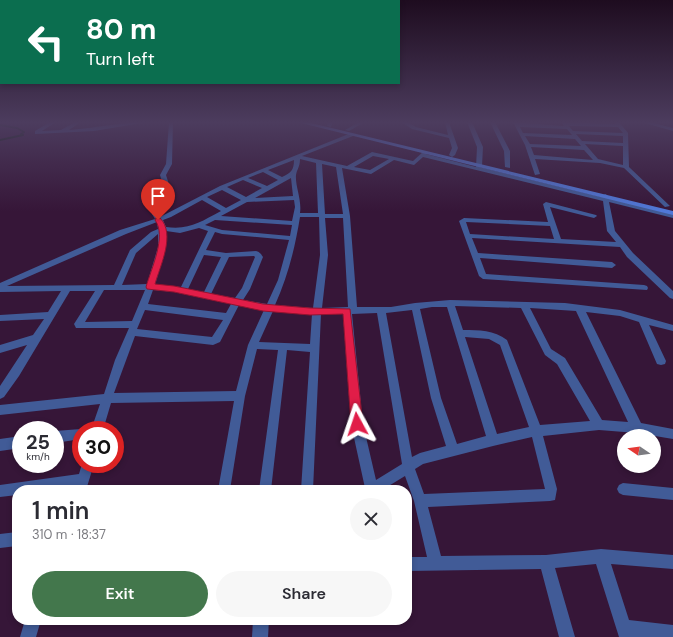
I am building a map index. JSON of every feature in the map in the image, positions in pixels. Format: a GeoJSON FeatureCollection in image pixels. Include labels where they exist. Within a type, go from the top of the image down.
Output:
{"type":"FeatureCollection","features":[{"type":"Feature","properties":{"kind":"main road"},"geometry":{"type":"LineString","coordinates":[[415,152],[480,164],[508,167],[670,206]]}},
{"type":"Feature","properties":{"kind":"main road"},"geometry":{"type":"LineString","coordinates":[[437,152],[605,198],[673,212]]}},
{"type":"Feature","properties":{"kind":"street"},"geometry":{"type":"LineString","coordinates":[[100,421],[120,360],[150,287],[162,247],[163,229],[156,213],[168,191],[163,175],[169,164],[170,152]]}},
{"type":"Feature","properties":{"kind":"street"},"geometry":{"type":"LineString","coordinates":[[0,286],[123,232],[169,216],[222,187],[308,152]]}},
{"type":"Feature","properties":{"kind":"street"},"geometry":{"type":"LineString","coordinates":[[480,152],[480,164]]}},
{"type":"Feature","properties":{"kind":"street"},"geometry":{"type":"LineString","coordinates":[[507,152],[508,167]]}},
{"type":"Feature","properties":{"kind":"street"},"geometry":{"type":"LineString","coordinates":[[530,152],[537,174]]}},
{"type":"Feature","properties":{"kind":"street"},"geometry":{"type":"LineString","coordinates":[[588,152],[599,162]]}},
{"type":"Feature","properties":{"kind":"street"},"geometry":{"type":"LineString","coordinates":[[626,152],[626,167]]}},
{"type":"Feature","properties":{"kind":"street"},"geometry":{"type":"LineString","coordinates":[[349,167],[369,155],[414,163],[423,154],[605,198],[611,231],[622,245],[673,296]]}},
{"type":"Feature","properties":{"kind":"street"},"geometry":{"type":"LineString","coordinates":[[297,157],[373,172],[394,159]]}},
{"type":"Feature","properties":{"kind":"street"},"geometry":{"type":"LineString","coordinates":[[117,287],[133,252],[147,238],[163,229],[180,231],[199,226],[215,218],[293,174],[297,167],[297,157]]}},
{"type":"Feature","properties":{"kind":"street"},"geometry":{"type":"LineString","coordinates":[[532,157],[599,162],[626,167],[670,206]]}},
{"type":"Feature","properties":{"kind":"street"},"geometry":{"type":"LineString","coordinates":[[307,485],[317,311],[324,255],[319,162]]}},
{"type":"Feature","properties":{"kind":"street"},"geometry":{"type":"LineString","coordinates":[[339,166],[346,200],[350,311],[357,424],[370,485]]}},
{"type":"Feature","properties":{"kind":"street"},"geometry":{"type":"LineString","coordinates":[[263,170],[283,180]]}},
{"type":"Feature","properties":{"kind":"street"},"geometry":{"type":"LineString","coordinates":[[225,485],[240,396],[254,345],[282,280],[293,238],[298,207],[293,174]]}},
{"type":"Feature","properties":{"kind":"street"},"geometry":{"type":"LineString","coordinates":[[243,178],[268,188]]}},
{"type":"Feature","properties":{"kind":"street"},"geometry":{"type":"LineString","coordinates":[[222,187],[246,200],[297,198]]}},
{"type":"Feature","properties":{"kind":"street"},"geometry":{"type":"LineString","coordinates":[[202,197],[226,211]]}},
{"type":"Feature","properties":{"kind":"street"},"geometry":{"type":"LineString","coordinates":[[558,241],[546,204],[594,216]]}},
{"type":"Feature","properties":{"kind":"street"},"geometry":{"type":"LineString","coordinates":[[635,205],[673,216]]}},
{"type":"Feature","properties":{"kind":"street"},"geometry":{"type":"LineString","coordinates":[[215,218],[296,219],[321,216],[347,216]]}},
{"type":"Feature","properties":{"kind":"street"},"geometry":{"type":"LineString","coordinates":[[553,224],[462,221],[483,276],[644,288]]}},
{"type":"Feature","properties":{"kind":"street"},"geometry":{"type":"LineString","coordinates":[[199,226],[212,230],[293,238]]}},
{"type":"Feature","properties":{"kind":"street"},"geometry":{"type":"LineString","coordinates":[[183,291],[212,230]]}},
{"type":"Feature","properties":{"kind":"street"},"geometry":{"type":"LineString","coordinates":[[467,236],[622,245]]}},
{"type":"Feature","properties":{"kind":"street"},"geometry":{"type":"LineString","coordinates":[[101,288],[79,326],[133,328],[213,341],[217,339],[236,303],[246,289],[259,256],[256,253],[226,254],[202,252]]}},
{"type":"Feature","properties":{"kind":"street"},"geometry":{"type":"LineString","coordinates":[[206,296],[226,254]]}},
{"type":"Feature","properties":{"kind":"street"},"geometry":{"type":"LineString","coordinates":[[474,255],[612,265]]}},
{"type":"Feature","properties":{"kind":"street"},"geometry":{"type":"LineString","coordinates":[[0,394],[15,373],[68,287]]}},
{"type":"Feature","properties":{"kind":"street"},"geometry":{"type":"LineString","coordinates":[[0,289],[150,287],[183,291],[236,303],[271,308],[317,311],[381,310],[450,303],[579,307],[620,313],[643,321],[673,328]]}},
{"type":"Feature","properties":{"kind":"street"},"geometry":{"type":"LineString","coordinates":[[450,303],[493,440]]}},
{"type":"Feature","properties":{"kind":"street"},"geometry":{"type":"LineString","coordinates":[[524,305],[548,352],[561,361],[599,425]]}},
{"type":"Feature","properties":{"kind":"street"},"geometry":{"type":"LineString","coordinates":[[142,306],[228,318]]}},
{"type":"Feature","properties":{"kind":"street"},"geometry":{"type":"LineString","coordinates":[[415,306],[436,398],[453,450]]}},
{"type":"Feature","properties":{"kind":"street"},"geometry":{"type":"LineString","coordinates":[[579,307],[637,428]]}},
{"type":"Feature","properties":{"kind":"street"},"geometry":{"type":"LineString","coordinates":[[381,310],[408,466],[420,501],[436,564]]}},
{"type":"Feature","properties":{"kind":"street"},"geometry":{"type":"LineString","coordinates":[[0,318],[50,315]]}},
{"type":"Feature","properties":{"kind":"street"},"geometry":{"type":"LineString","coordinates":[[643,321],[661,361]]}},
{"type":"Feature","properties":{"kind":"street"},"geometry":{"type":"LineString","coordinates":[[420,501],[550,495],[551,489],[536,431],[504,343],[499,337],[460,333]]}},
{"type":"Feature","properties":{"kind":"street"},"geometry":{"type":"LineString","coordinates":[[0,349],[36,338]]}},
{"type":"Feature","properties":{"kind":"street"},"geometry":{"type":"LineString","coordinates":[[254,345],[315,348]]}},
{"type":"Feature","properties":{"kind":"street"},"geometry":{"type":"LineString","coordinates":[[266,485],[283,347]]}},
{"type":"Feature","properties":{"kind":"street"},"geometry":{"type":"LineString","coordinates":[[0,410],[108,398],[240,396]]}},
{"type":"Feature","properties":{"kind":"street"},"geometry":{"type":"LineString","coordinates":[[379,485],[420,459],[493,440],[536,431],[599,425],[637,428],[673,434]]}},
{"type":"Feature","properties":{"kind":"street"},"geometry":{"type":"LineString","coordinates":[[0,445],[12,443]]}},
{"type":"Feature","properties":{"kind":"street"},"geometry":{"type":"LineString","coordinates":[[82,485],[85,473]]}},
{"type":"Feature","properties":{"kind":"street"},"geometry":{"type":"LineString","coordinates":[[623,489],[673,494]]}},
{"type":"Feature","properties":{"kind":"street"},"geometry":{"type":"LineString","coordinates":[[0,491],[12,490]]}},
{"type":"Feature","properties":{"kind":"street"},"geometry":{"type":"LineString","coordinates":[[0,540],[12,539]]}},
{"type":"Feature","properties":{"kind":"street"},"geometry":{"type":"LineString","coordinates":[[412,564],[546,562],[601,556],[673,562]]}},
{"type":"Feature","properties":{"kind":"street"},"geometry":{"type":"LineString","coordinates":[[601,556],[626,632],[673,633]]}},
{"type":"Feature","properties":{"kind":"street"},"geometry":{"type":"LineString","coordinates":[[546,562],[566,637]]}},
{"type":"Feature","properties":{"kind":"street"},"geometry":{"type":"LineString","coordinates":[[28,637],[32,625]]}},
{"type":"Feature","properties":{"kind":"street"},"geometry":{"type":"LineString","coordinates":[[260,637],[261,625]]}},
{"type":"Feature","properties":{"kind":"route"},"geometry":{"type":"LineString","coordinates":[[158,220],[162,224],[163,229],[162,247],[150,287],[174,289],[236,303],[283,310],[347,311],[357,424]]}}]}
